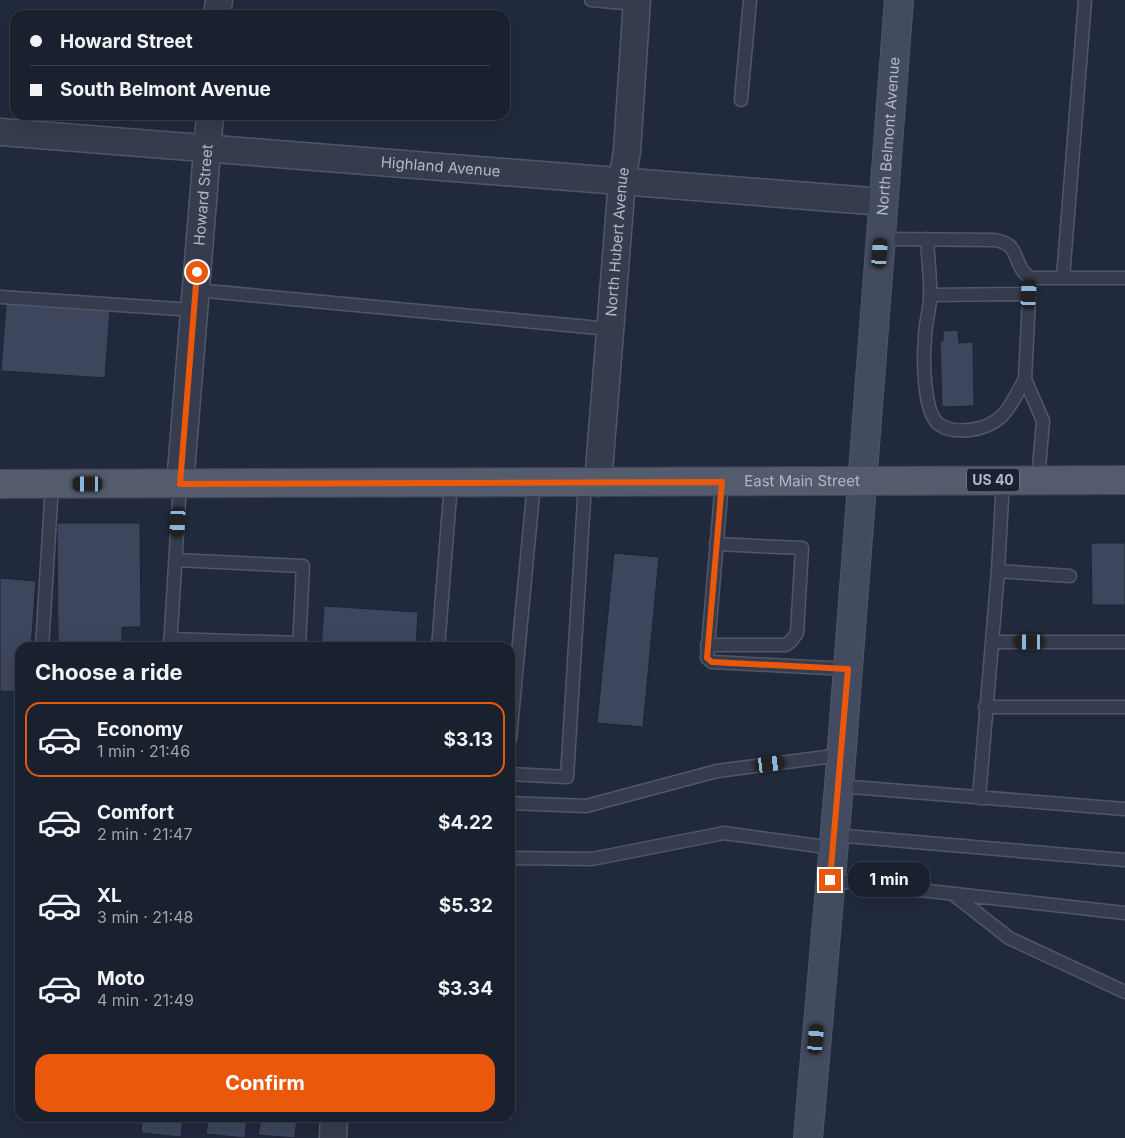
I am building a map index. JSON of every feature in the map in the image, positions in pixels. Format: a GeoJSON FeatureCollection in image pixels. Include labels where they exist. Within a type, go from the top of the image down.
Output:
{"type":"FeatureCollection","features":[{"type":"Feature","properties":{"kind":"main road","name":"North Belmont Avenue"},"geometry":{"type":"LineString","coordinates":[[808,1138],[848,669],[899,0]]}},
{"type":"Feature","properties":{"kind":"main road","name":"East Main Street"},"geometry":{"type":"LineString","coordinates":[[0,484],[1125,480]]}},
{"type":"Feature","properties":{"kind":"street","name":"North Hubert Avenue"},"geometry":{"type":"LineString","coordinates":[[592,483],[610,329],[622,181],[627,150],[637,2]]}},
{"type":"Feature","properties":{"kind":"street","name":"Howard Street"},"geometry":{"type":"LineString","coordinates":[[180,484],[210,120]]}},
{"type":"Feature","properties":{"kind":"street","name":"Highland Avenue"},"geometry":{"type":"LineString","coordinates":[[0,132],[883,202]]}},
{"type":"Feature","properties":{"kind":"street"},"geometry":{"type":"LineString","coordinates":[[333,1138],[334,1122]]}},
{"type":"Feature","properties":{"kind":"lane"},"geometry":{"type":"LineString","coordinates":[[591,0],[637,2]]}},
{"type":"Feature","properties":{"kind":"lane"},"geometry":{"type":"LineString","coordinates":[[741,100],[750,0]]}},
{"type":"Feature","properties":{"kind":"lane"},"geometry":{"type":"LineString","coordinates":[[1063,278],[1085,0]]}},
{"type":"Feature","properties":{"kind":"lane"},"geometry":{"type":"LineString","coordinates":[[881,239],[1004,242],[1012,247],[1021,268],[1030,278],[1025,379],[1043,421],[1038,480]]}},
{"type":"Feature","properties":{"kind":"lane"},"geometry":{"type":"LineString","coordinates":[[927,239],[930,295],[924,338],[927,398],[931,416],[940,425],[958,431],[975,429],[991,424],[1006,413],[1025,379]]}},
{"type":"Feature","properties":{"kind":"lane"},"geometry":{"type":"LineString","coordinates":[[1030,278],[1125,278]]}},
{"type":"Feature","properties":{"kind":"lane"},"geometry":{"type":"LineString","coordinates":[[930,295],[1029,294]]}},
{"type":"Feature","properties":{"kind":"lane"},"geometry":{"type":"LineString","coordinates":[[0,297],[195,300],[610,329]]}},
{"type":"Feature","properties":{"kind":"lane"},"geometry":{"type":"LineString","coordinates":[[978,798],[998,571],[1003,480]]}},
{"type":"Feature","properties":{"kind":"lane"},"geometry":{"type":"LineString","coordinates":[[722,482],[707,658],[712,662],[848,669]]}},
{"type":"Feature","properties":{"kind":"lane"},"geometry":{"type":"LineString","coordinates":[[438,642],[451,483]]}},
{"type":"Feature","properties":{"kind":"lane"},"geometry":{"type":"LineString","coordinates":[[515,686],[534,483]]}},
{"type":"Feature","properties":{"kind":"lane"},"geometry":{"type":"LineString","coordinates":[[515,774],[567,777],[592,483]]}},
{"type":"Feature","properties":{"kind":"lane"},"geometry":{"type":"LineString","coordinates":[[42,642],[52,484]]}},
{"type":"Feature","properties":{"kind":"lane"},"geometry":{"type":"LineString","coordinates":[[170,642],[180,484]]}},
{"type":"Feature","properties":{"kind":"lane"},"geometry":{"type":"LineString","coordinates":[[707,646],[786,646],[797,632],[802,548],[716,544]]}},
{"type":"Feature","properties":{"kind":"lane"},"geometry":{"type":"LineString","coordinates":[[175,560],[303,566],[299,642]]}},
{"type":"Feature","properties":{"kind":"lane"},"geometry":{"type":"LineString","coordinates":[[998,571],[1070,576]]}},
{"type":"Feature","properties":{"kind":"lane"},"geometry":{"type":"LineString","coordinates":[[992,642],[1125,642]]}},
{"type":"Feature","properties":{"kind":"lane"},"geometry":{"type":"LineString","coordinates":[[985,707],[1125,706]]}},
{"type":"Feature","properties":{"kind":"lane"},"geometry":{"type":"LineString","coordinates":[[515,803],[586,806],[717,771],[841,755]]}},
{"type":"Feature","properties":{"kind":"lane"},"geometry":{"type":"LineString","coordinates":[[838,786],[1125,810]]}},
{"type":"Feature","properties":{"kind":"lane"},"geometry":{"type":"LineString","coordinates":[[515,858],[592,859],[724,833],[834,842],[1125,860]]}},
{"type":"Feature","properties":{"kind":"lane"},"geometry":{"type":"LineString","coordinates":[[830,880],[1125,913]]}},
{"type":"Feature","properties":{"kind":"lane"},"geometry":{"type":"LineString","coordinates":[[953,894],[1009,938],[1125,992]]}},
{"type":"Feature","properties":{"kind":"building"},"geometry":{"type":"Polygon","coordinates":[[[6,304],[110,311],[105,378],[1,371],[6,304]]]}},
{"type":"Feature","properties":{"kind":"building"},"geometry":{"type":"Polygon","coordinates":[[[958,330],[959,343],[973,342],[974,406],[942,407],[940,341],[943,341],[943,331],[958,330]]]}},
{"type":"Feature","properties":{"kind":"building"},"geometry":{"type":"Polygon","coordinates":[[[57,523],[140,523],[141,627],[122,627],[122,642],[58,642],[57,523]]]}},
{"type":"Feature","properties":{"kind":"building"},"geometry":{"type":"Polygon","coordinates":[[[1091,543],[1125,543],[1125,605],[1092,605],[1091,543]]]}},
{"type":"Feature","properties":{"kind":"building"},"geometry":{"type":"Polygon","coordinates":[[[614,553],[659,557],[643,727],[597,723],[614,553]]]}},
{"type":"Feature","properties":{"kind":"building"},"geometry":{"type":"Polygon","coordinates":[[[0,578],[36,581],[31,642],[15,642],[15,692],[0,691],[0,578]]]}},
{"type":"Feature","properties":{"kind":"building"},"geometry":{"type":"Polygon","coordinates":[[[324,606],[418,612],[416,642],[321,642],[324,606]]]}},
{"type":"Feature","properties":{"kind":"building"},"geometry":{"type":"Polygon","coordinates":[[[142,1122],[183,1122],[181,1137],[141,1133],[142,1122]]]}},
{"type":"Feature","properties":{"kind":"building"},"geometry":{"type":"Polygon","coordinates":[[[208,1122],[247,1122],[245,1138],[206,1134],[208,1122]]]}},
{"type":"Feature","properties":{"kind":"building"},"geometry":{"type":"Polygon","coordinates":[[[260,1122],[297,1122],[295,1138],[258,1135],[260,1122]]]}},
{"type":"Feature","properties":{"kind":"route"},"geometry":{"type":"LineString","coordinates":[[197,272],[180,484],[722,482],[706,652],[707,658],[712,662],[848,669],[830,880]]}}]}
